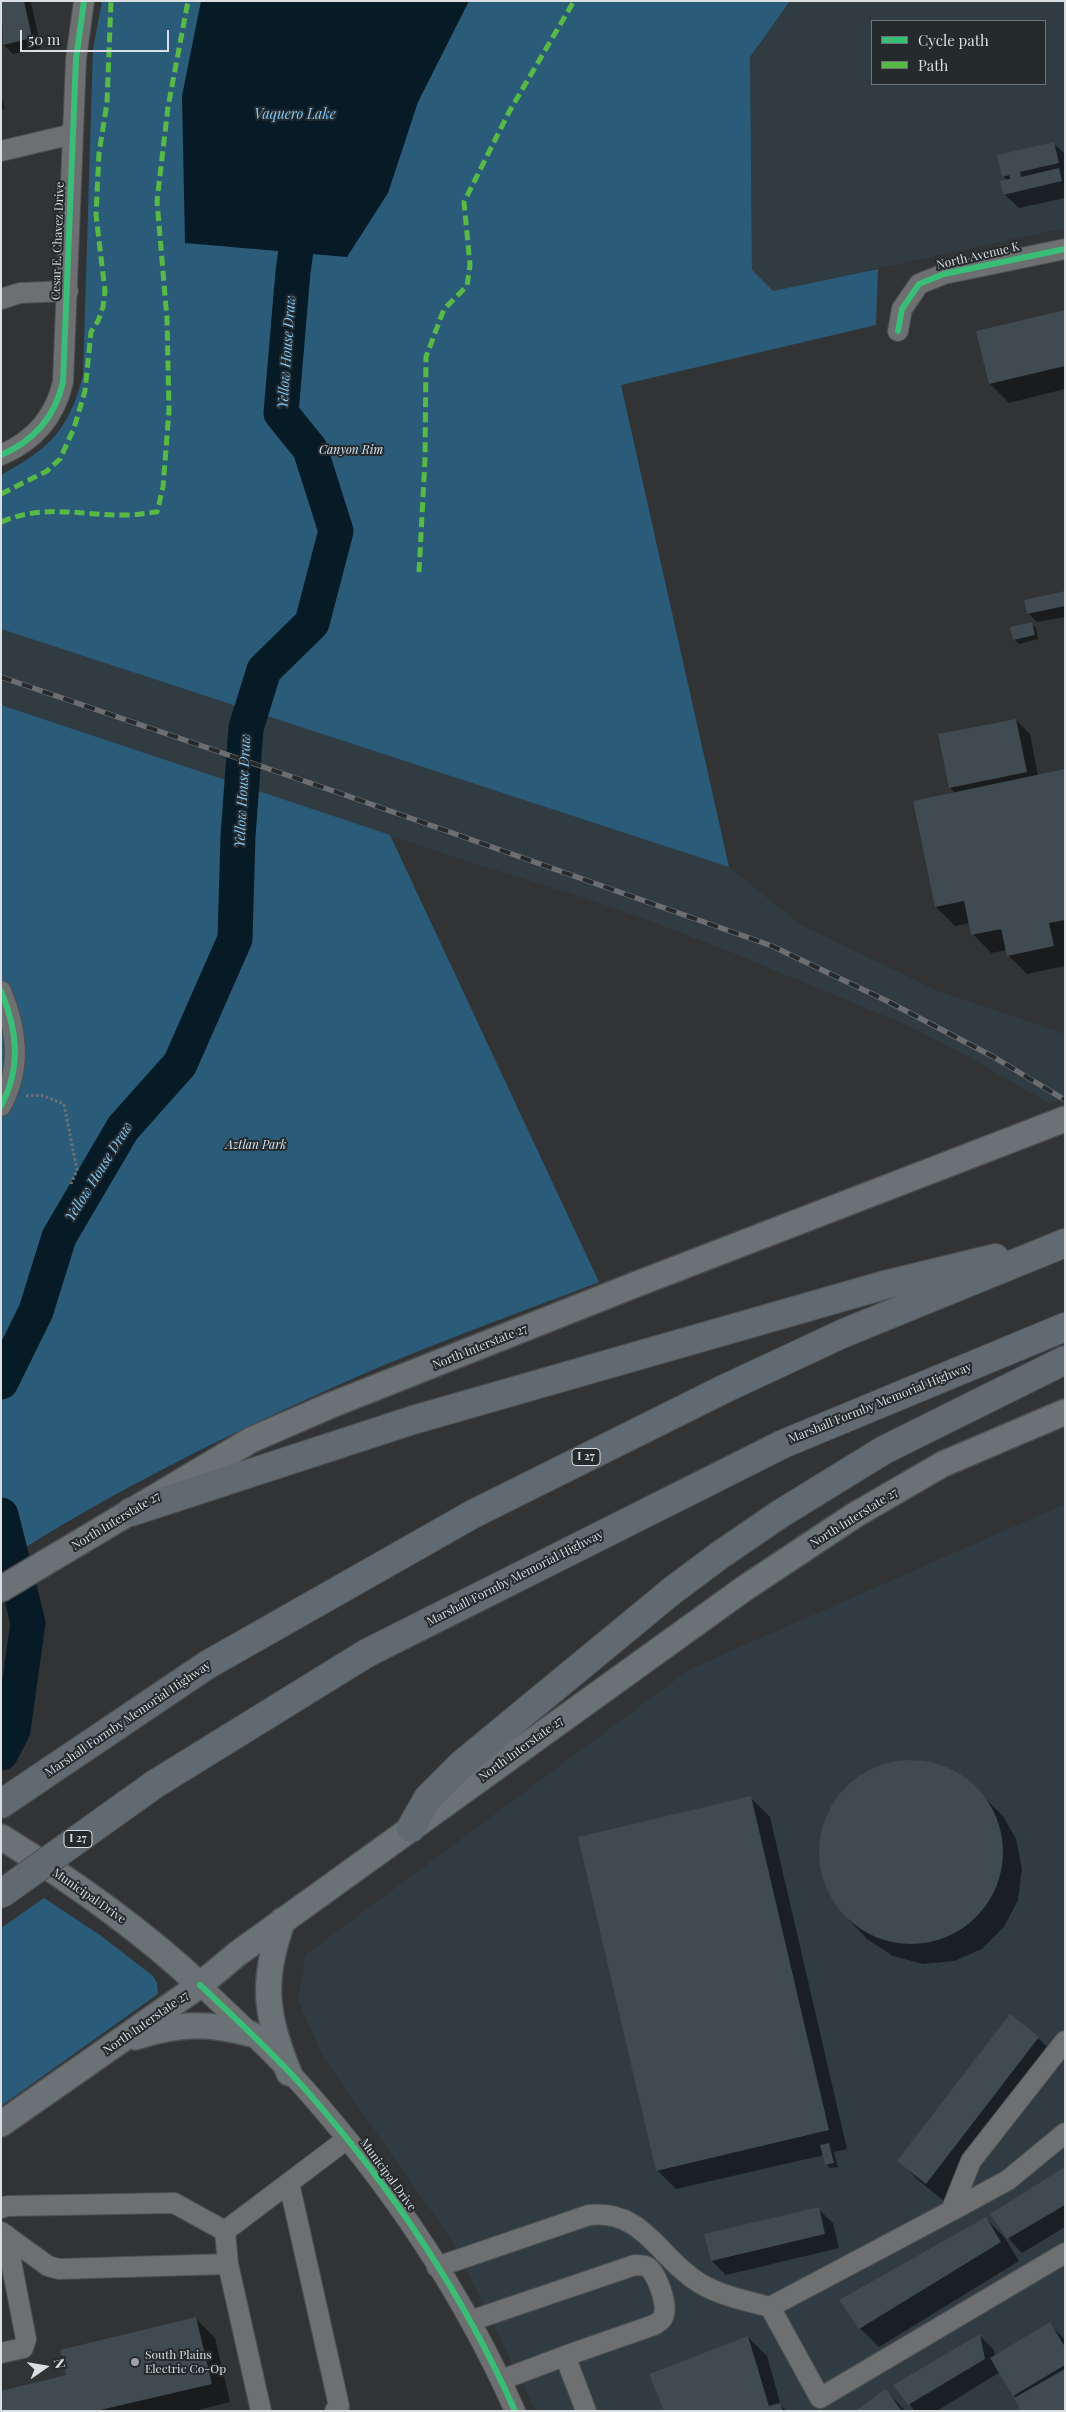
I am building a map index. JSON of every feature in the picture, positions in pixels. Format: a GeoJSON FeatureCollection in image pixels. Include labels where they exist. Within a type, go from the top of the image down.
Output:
{"type":"FeatureCollection","features":[{"type":"Feature","properties":{"kind":"highway"},"geometry":{"type":"LineString","coordinates":[[131,1512],[413,1420],[941,1269],[1064,1244]]}},
{"type":"Feature","properties":{"kind":"highway","name":"Marshall Formby Memorial Highway"},"geometry":{"type":"LineString","coordinates":[[1,1804],[208,1665],[473,1514],[607,1446],[844,1333],[1064,1244]]}},
{"type":"Feature","properties":{"kind":"highway","name":"Marshall Formby Memorial Highway"},"geometry":{"type":"LineString","coordinates":[[1,1894],[155,1784],[367,1653],[774,1448],[1065,1328]]}},
{"type":"Feature","properties":{"kind":"highway"},"geometry":{"type":"LineString","coordinates":[[411,1828],[428,1798],[462,1764],[673,1590],[720,1555],[780,1514],[884,1450],[1065,1360]]}},
{"type":"Feature","properties":{"kind":"main road","name":"North Interstate 27"},"geometry":{"type":"LineString","coordinates":[[1,1589],[251,1440],[329,1406],[1065,1119]]}},
{"type":"Feature","properties":{"kind":"main road","name":"North Interstate 27"},"geometry":{"type":"LineString","coordinates":[[1,2124],[200,1985],[237,1954],[283,1920],[737,1593],[856,1515],[943,1464],[1065,1412]]}},
{"type":"Feature","properties":{"kind":"main road","name":"Municipal Drive"},"geometry":{"type":"LineString","coordinates":[[1,1837],[80,1887],[141,1933],[200,1985]]}},
{"type":"Feature","properties":{"kind":"main road"},"geometry":{"type":"LineString","coordinates":[[283,1920],[276,1940],[269,1980],[268,2000],[275,2038],[289,2072]]}},
{"type":"Feature","properties":{"kind":"main road"},"geometry":{"type":"LineString","coordinates":[[116,2044],[152,2032],[197,2024],[217,2025],[251,2034]]}},
{"type":"Feature","properties":{"kind":"street","name":"Cesar E. Chavez Drive"},"geometry":{"type":"LineString","coordinates":[[1,455],[34,436],[50,415],[59,398],[64,382],[76,58],[84,1]]}},
{"type":"Feature","properties":{"kind":"street"},"geometry":{"type":"LineString","coordinates":[[1,151],[73,134]]}},
{"type":"Feature","properties":{"kind":"street","name":"North Avenue K"},"geometry":{"type":"LineString","coordinates":[[898,331],[902,309],[919,284],[944,274],[1065,249]]}},
{"type":"Feature","properties":{"kind":"street"},"geometry":{"type":"LineString","coordinates":[[1,299],[20,293],[68,291]]}},
{"type":"Feature","properties":{"kind":"street"},"geometry":{"type":"LineString","coordinates":[[1,992],[12,1018],[16,1042],[12,1075],[3,1101]]}},
{"type":"Feature","properties":{"kind":"street","name":"Municipal Drive"},"geometry":{"type":"LineString","coordinates":[[200,1985],[289,2072],[347,2139],[409,2223],[437,2267],[470,2321],[515,2411]]}},
{"type":"Feature","properties":{"kind":"street"},"geometry":{"type":"LineString","coordinates":[[951,2212],[971,2161],[1065,2041]]}},
{"type":"Feature","properties":{"kind":"street"},"geometry":{"type":"LineString","coordinates":[[437,2267],[589,2216],[613,2215],[639,2226],[678,2266],[702,2284],[730,2296],[770,2307],[1008,2180],[1065,2133]]}},
{"type":"Feature","properties":{"kind":"street"},"geometry":{"type":"LineString","coordinates":[[225,2231],[347,2139]]}},
{"type":"Feature","properties":{"kind":"street"},"geometry":{"type":"LineString","coordinates":[[289,2183],[339,2406],[335,2411]]}},
{"type":"Feature","properties":{"kind":"street"},"geometry":{"type":"LineString","coordinates":[[1,2208],[7,2206],[174,2203],[225,2231]]}},
{"type":"Feature","properties":{"kind":"street"},"geometry":{"type":"LineString","coordinates":[[225,2231],[228,2264],[261,2411]]}},
{"type":"Feature","properties":{"kind":"street"},"geometry":{"type":"LineString","coordinates":[[3,2234],[48,2266],[59,2269],[228,2264]]}},
{"type":"Feature","properties":{"kind":"street"},"geometry":{"type":"LineString","coordinates":[[1,2353],[23,2348],[26,2339],[3,2234]]}},
{"type":"Feature","properties":{"kind":"street"},"geometry":{"type":"LineString","coordinates":[[770,2307],[820,2398],[1065,2253]]}},
{"type":"Feature","properties":{"kind":"street"},"geometry":{"type":"LineString","coordinates":[[470,2321],[636,2265],[642,2265],[650,2269],[655,2277],[664,2303],[665,2312],[662,2320],[654,2325],[501,2380]]}},
{"type":"Feature","properties":{"kind":"street"},"geometry":{"type":"LineString","coordinates":[[565,2356],[586,2411]]}},
{"type":"Feature","properties":{"kind":"path"},"geometry":{"type":"LineString","coordinates":[[3,1101],[41,1096],[64,1104],[77,1170],[71,1184]]}},
{"type":"Feature","properties":{"kind":"shaded area"},"geometry":{"type":"Polygon","coordinates":[[[790,1],[1065,1],[1065,228],[773,291],[752,270],[750,57],[790,1]]]}},
{"type":"Feature","properties":{"kind":"shaded area"},"geometry":{"type":"Polygon","coordinates":[[[1,629],[729,867],[801,925],[938,991],[1065,1034],[1065,1098],[1050,1104],[965,1055],[909,1026],[728,951],[637,916],[447,855],[1,705],[1,629]]]}},
{"type":"Feature","properties":{"kind":"shaded area"},"geometry":{"type":"Polygon","coordinates":[[[1065,1504],[1065,2411],[536,2411],[451,2239],[323,2057],[298,2000],[305,1955],[690,1669],[1065,1504]]]}},
{"type":"Feature","properties":{"kind":"green space","name":"Canyon Rim"},"geometry":{"type":"Polygon","coordinates":[[[102,1],[790,1],[750,57],[752,270],[773,291],[878,269],[876,325],[621,385],[729,867],[1,629],[1,475],[33,456],[55,436],[71,410],[83,375],[93,49],[102,1]]]}},
{"type":"Feature","properties":{"kind":"green space","name":"Aztlan Park"},"geometry":{"type":"Polygon","coordinates":[[[1,705],[390,835],[599,1282],[413,1353],[262,1420],[129,1487],[1,1563],[1,705]]]}},
{"type":"Feature","properties":{"kind":"green space"},"geometry":{"type":"Polygon","coordinates":[[[44,1898],[100,1935],[153,1976],[157,1983],[158,1994],[1,2106],[1,1928],[44,1898]]]}},
{"type":"Feature","properties":{"kind":"water","name":"Vaquero Lake"},"geometry":{"type":"Polygon","coordinates":[[[201,1],[469,1],[418,102],[388,193],[347,257],[185,243],[182,96],[201,1]]]}},
{"type":"Feature","properties":{"kind":"building"},"geometry":{"type":"Polygon","coordinates":[[[1,1],[24,1],[32,38],[3,45],[1,1]]]}},
{"type":"Feature","properties":{"kind":"building"},"geometry":{"type":"Polygon","coordinates":[[[1054,142],[1059,163],[1020,172],[1021,177],[1059,168],[1062,181],[1003,195],[1000,181],[1010,179],[1009,175],[1002,177],[997,155],[1054,142]]]}},
{"type":"Feature","properties":{"kind":"building"},"geometry":{"type":"Polygon","coordinates":[[[1065,310],[1065,366],[989,384],[976,331],[1065,310]]]}},
{"type":"Feature","properties":{"kind":"building"},"geometry":{"type":"Polygon","coordinates":[[[1065,591],[1065,606],[1027,614],[1024,600],[1065,591]]]}},
{"type":"Feature","properties":{"kind":"building"},"geometry":{"type":"Polygon","coordinates":[[[1032,622],[1035,635],[1013,640],[1010,627],[1032,622]]]}},
{"type":"Feature","properties":{"kind":"building"},"geometry":{"type":"Polygon","coordinates":[[[1016,719],[1027,772],[949,788],[938,734],[1016,719]]]}},
{"type":"Feature","properties":{"kind":"building"},"geometry":{"type":"Polygon","coordinates":[[[1065,769],[1065,920],[1049,923],[1054,946],[1007,956],[1001,929],[971,935],[964,901],[935,907],[913,801],[1065,769]]]}},
{"type":"Feature","properties":{"kind":"building"},"geometry":{"type":"Polygon","coordinates":[[[920,1760],[938,1763],[955,1770],[982,1793],[993,1808],[1000,1825],[1003,1852],[1000,1879],[993,1896],[970,1923],[955,1934],[938,1941],[902,1944],[884,1941],[867,1934],[840,1911],[829,1896],[822,1879],[819,1843],[822,1825],[829,1808],[852,1781],[867,1770],[884,1763],[920,1760]]]}},
{"type":"Feature","properties":{"kind":"building"},"geometry":{"type":"Polygon","coordinates":[[[751,1796],[829,2130],[656,2171],[578,1837],[751,1796]]]}},
{"type":"Feature","properties":{"kind":"building"},"geometry":{"type":"Polygon","coordinates":[[[1010,2014],[1039,2037],[926,2184],[897,2161],[1010,2014]]]}},
{"type":"Feature","properties":{"kind":"building"},"geometry":{"type":"Polygon","coordinates":[[[829,2143],[834,2163],[825,2165],[820,2145],[829,2143]]]}},
{"type":"Feature","properties":{"kind":"building"},"geometry":{"type":"Polygon","coordinates":[[[1065,2167],[1065,2205],[1007,2239],[990,2214],[1065,2167]]]}},
{"type":"Feature","properties":{"kind":"building"},"geometry":{"type":"Polygon","coordinates":[[[819,2207],[825,2234],[711,2261],[704,2234],[819,2207]]]}},
{"type":"Feature","properties":{"kind":"building"},"geometry":{"type":"Polygon","coordinates":[[[986,2217],[1001,2242],[859,2329],[839,2300],[986,2217]]]}},
{"type":"Feature","properties":{"kind":"building","name":"South Plains Electric Co-Op"},"geometry":{"type":"Polygon","coordinates":[[[196,2317],[212,2384],[96,2411],[1,2411],[1,2391],[66,2375],[60,2350],[196,2317]]]}},
{"type":"Feature","properties":{"kind":"building"},"geometry":{"type":"Polygon","coordinates":[[[1050,2322],[1065,2347],[1065,2365],[1013,2396],[990,2358],[1050,2322]]]}},
{"type":"Feature","properties":{"kind":"building"},"geometry":{"type":"Polygon","coordinates":[[[980,2334],[985,2359],[908,2405],[893,2385],[980,2334]]]}},
{"type":"Feature","properties":{"kind":"building"},"geometry":{"type":"Polygon","coordinates":[[[748,2336],[769,2406],[780,2403],[783,2411],[664,2411],[649,2374],[748,2336]]]}},
{"type":"Feature","properties":{"kind":"building"},"geometry":{"type":"Polygon","coordinates":[[[1065,2369],[1065,2411],[1021,2411],[1014,2398],[1065,2369]]]}},
{"type":"Feature","properties":{"kind":"building"},"geometry":{"type":"Polygon","coordinates":[[[886,2389],[901,2410],[855,2411],[886,2389]]]}},
{"type":"Feature","properties":{"kind":"waterway","name":"Yellow House Draw"},"geometry":{"type":"LineString","coordinates":[[1,1382],[36,1311],[59,1237],[123,1128],[180,1064],[235,939],[238,836],[246,728],[264,670],[312,623],[336,531],[310,449],[281,413],[293,272],[302,206]]}},
{"type":"Feature","properties":{"kind":"waterway","name":"Yellow House Draw"},"geometry":{"type":"LineString","coordinates":[[1,1515],[28,1623],[13,1730],[1,1753]]}},
{"type":"Feature","properties":{"kind":"railway"},"geometry":{"type":"LineString","coordinates":[[1,677],[345,795],[772,946],[887,1001],[992,1056],[1065,1100]]}},
{"type":"Feature","properties":{"kind":"marked path"},"geometry":{"type":"LineString","coordinates":[[1,494],[47,471],[60,459],[74,428],[85,391],[91,332],[98,321],[103,307],[105,291],[96,215],[99,153],[107,103],[111,1]]}},
{"type":"Feature","properties":{"kind":"marked path"},"geometry":{"type":"LineString","coordinates":[[1,522],[33,513],[64,512],[126,515],[157,512],[163,487],[169,410],[167,319],[157,201],[168,107],[188,1]]}},
{"type":"Feature","properties":{"kind":"marked path"},"geometry":{"type":"LineString","coordinates":[[419,572],[425,459],[426,357],[444,309],[467,286],[470,265],[464,202],[509,112],[574,1]]}},
{"type":"Feature","properties":{"kind":"cycle path"},"geometry":{"type":"LineString","coordinates":[[1,455],[23,443],[49,417],[63,382],[76,59],[84,1]]}},
{"type":"Feature","properties":{"kind":"cycle path"},"geometry":{"type":"LineString","coordinates":[[898,331],[902,309],[919,284],[944,274],[1065,249]]}},
{"type":"Feature","properties":{"kind":"cycle path"},"geometry":{"type":"LineString","coordinates":[[1,991],[11,1020],[15,1048],[12,1077],[1,1106]]}},
{"type":"Feature","properties":{"kind":"cycle path"},"geometry":{"type":"LineString","coordinates":[[200,1985],[254,2036],[305,2089],[336,2125],[395,2202],[448,2283],[494,2367],[515,2411]]}},
{"type":"Feature","properties":{"kind":"place","name":"South Plains Electric Co-Op"},"geometry":{"type":"Point","coordinates":[135,2362]}}]}
